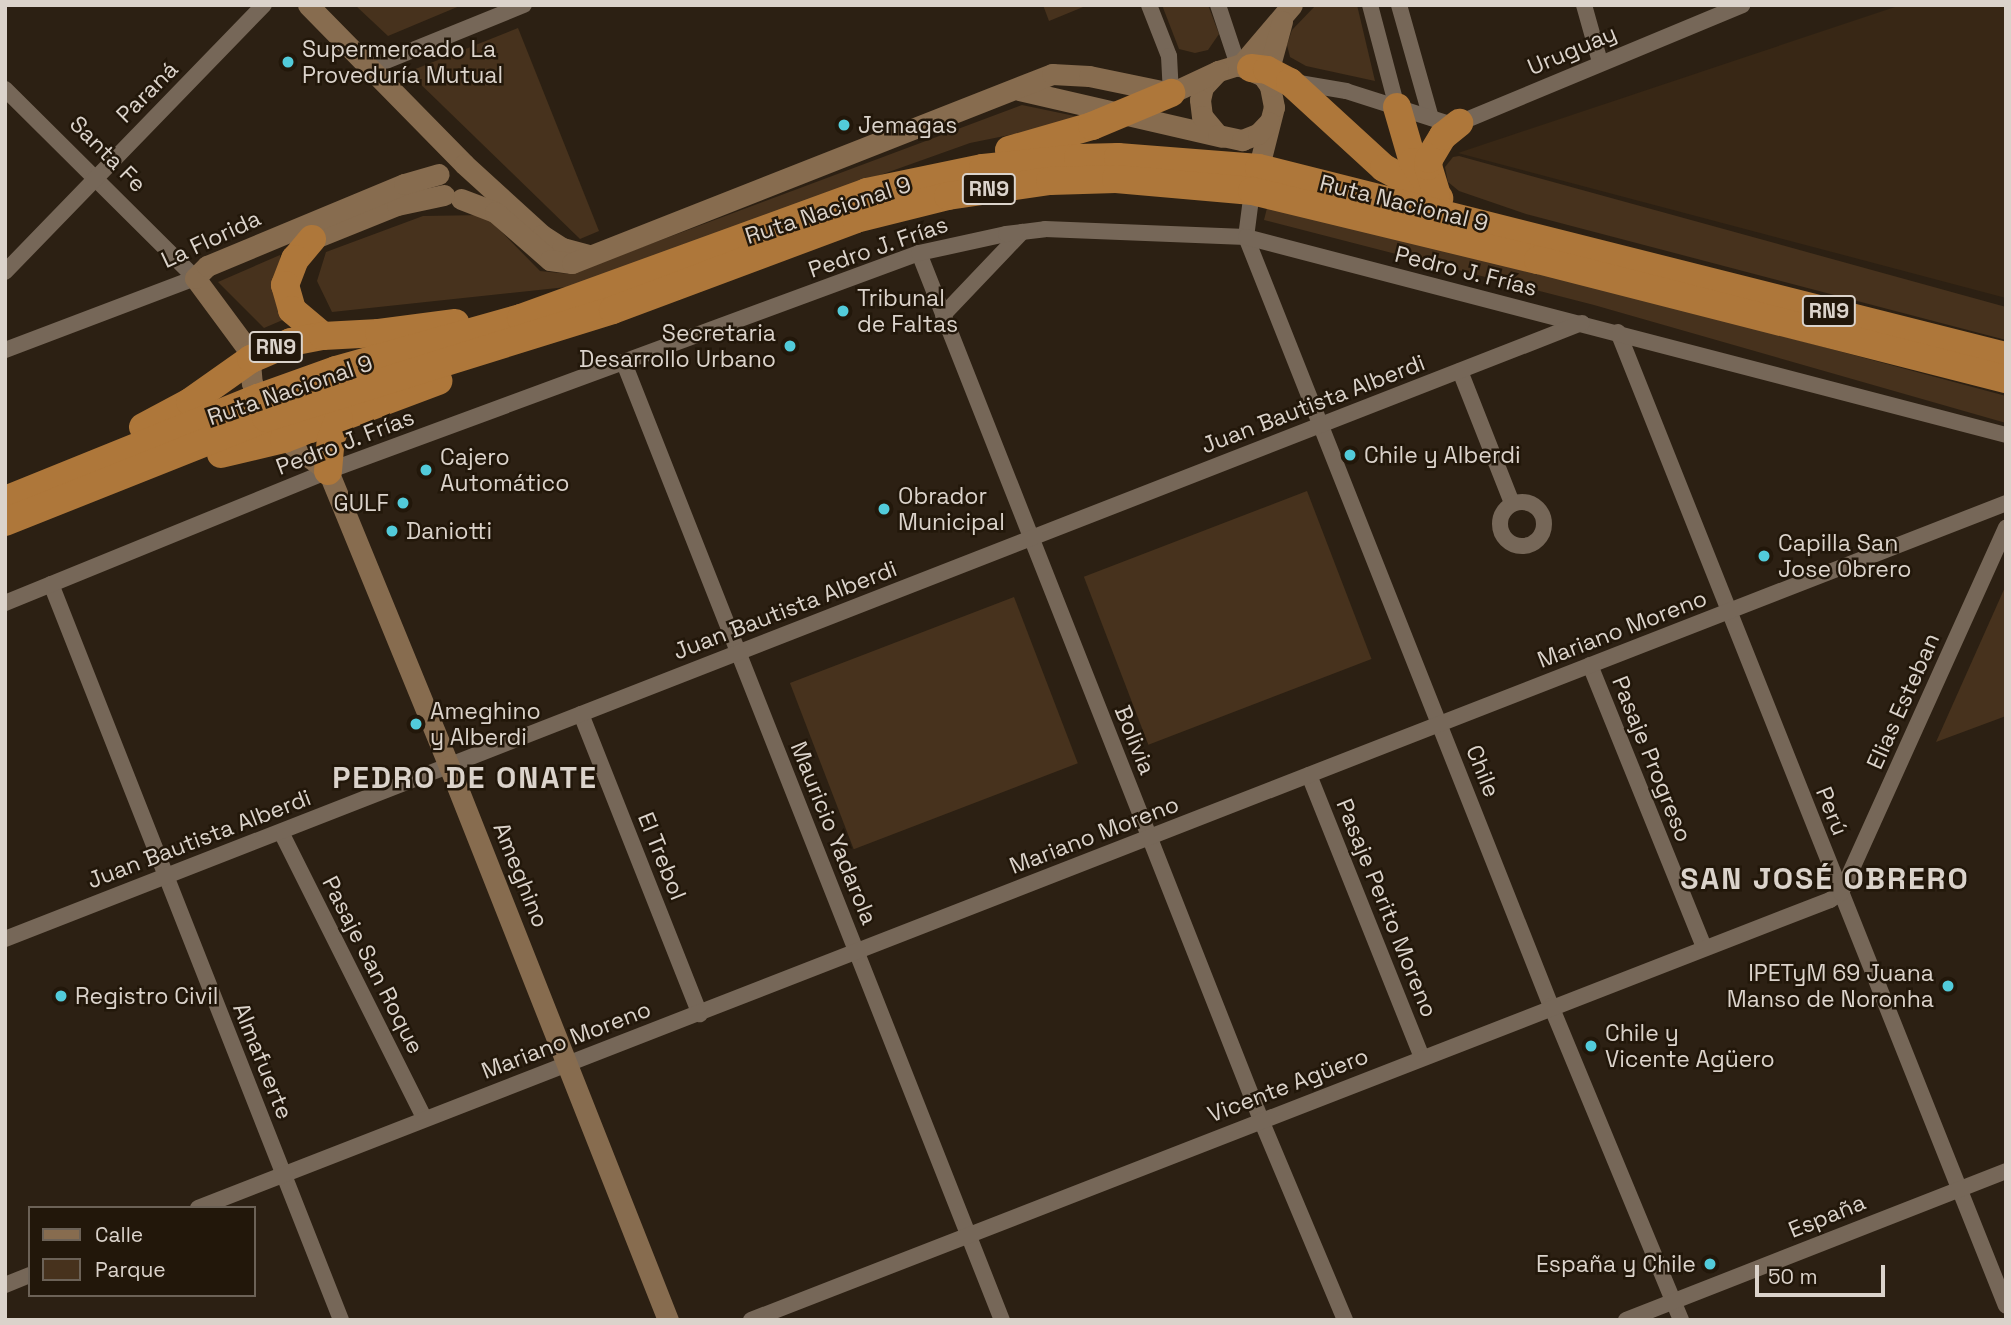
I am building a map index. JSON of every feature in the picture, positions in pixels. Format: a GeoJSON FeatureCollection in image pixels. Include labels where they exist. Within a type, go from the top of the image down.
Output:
{"type":"FeatureCollection","features":[{"type":"Feature","properties":{"kind":"highway"},"geometry":{"type":"LineString","coordinates":[[1260,74],[1384,168],[1438,198],[1503,228]]}},
{"type":"Feature","properties":{"kind":"highway"},"geometry":{"type":"LineString","coordinates":[[913,181],[970,158],[1039,143],[1125,114],[1182,89]]}},
{"type":"Feature","properties":{"kind":"highway"},"geometry":{"type":"LineString","coordinates":[[1397,107],[1413,162],[1438,198]]}},
{"type":"Feature","properties":{"kind":"highway"},"geometry":{"type":"LineString","coordinates":[[1438,198],[1429,174],[1429,159],[1443,136],[1459,122]]}},
{"type":"Feature","properties":{"kind":"highway","name":"Ruta Nacional 9"},"geometry":{"type":"LineString","coordinates":[[524,327],[666,267],[815,209],[913,181],[996,166],[1091,158],[1168,159],[1256,180],[1538,260],[2006,379]]}},
{"type":"Feature","properties":{"kind":"highway","name":"Ruta Nacional 9"},"geometry":{"type":"LineString","coordinates":[[5,522],[269,418],[336,370],[524,327],[613,310],[856,219],[948,196],[1082,179],[1185,184],[1256,180],[1503,228],[2006,356]]}},
{"type":"Feature","properties":{"kind":"highway"},"geometry":{"type":"LineString","coordinates":[[312,239],[295,259],[285,285],[292,310],[323,336]]}},
{"type":"Feature","properties":{"kind":"highway","name":"RN9"},"geometry":{"type":"LineString","coordinates":[[65,476],[135,432],[190,402],[251,359],[290,342],[323,336],[524,327]]}},
{"type":"Feature","properties":{"kind":"highway","name":"RN9"},"geometry":{"type":"LineString","coordinates":[[269,418],[340,418],[482,363],[524,327]]}},
{"type":"Feature","properties":{"kind":"highway","name":"Ruta Nacional 9"},"geometry":{"type":"LineString","coordinates":[[5,500],[65,476],[269,418]]}},
{"type":"Feature","properties":{"kind":"highway"},"geometry":{"type":"LineString","coordinates":[[328,471],[331,439],[340,418]]}},
{"type":"Feature","properties":{"kind":"street","name":"Paraná"},"geometry":{"type":"LineString","coordinates":[[5,272],[264,5]]}},
{"type":"Feature","properties":{"kind":"street"},"geometry":{"type":"LineString","coordinates":[[309,5],[468,168],[552,242],[588,255]]}},
{"type":"Feature","properties":{"kind":"street"},"geometry":{"type":"LineString","coordinates":[[371,67],[524,5]]}},
{"type":"Feature","properties":{"kind":"street"},"geometry":{"type":"LineString","coordinates":[[1149,5],[1182,89],[1200,108],[1212,130],[1226,138]]}},
{"type":"Feature","properties":{"kind":"street"},"geometry":{"type":"LineString","coordinates":[[1218,5],[1274,100],[1246,237]]}},
{"type":"Feature","properties":{"kind":"street"},"geometry":{"type":"LineString","coordinates":[[1370,5],[1397,107]]}},
{"type":"Feature","properties":{"kind":"street"},"geometry":{"type":"LineString","coordinates":[[1399,5],[1431,118]]}},
{"type":"Feature","properties":{"kind":"street"},"geometry":{"type":"LineString","coordinates":[[1584,5],[1600,62]]}},
{"type":"Feature","properties":{"kind":"street","name":"Uruguay"},"geometry":{"type":"LineString","coordinates":[[1459,122],[1742,5]]}},
{"type":"Feature","properties":{"kind":"street"},"geometry":{"type":"LineString","coordinates":[[1260,74],[1288,9]]}},
{"type":"Feature","properties":{"kind":"street"},"geometry":{"type":"LineString","coordinates":[[431,129],[446,185],[495,212],[550,260],[565,264],[1019,90],[1052,74],[1182,89],[1217,71],[1260,74],[1321,85],[1446,123],[1459,122]]}},
{"type":"Feature","properties":{"kind":"street"},"geometry":{"type":"LineString","coordinates":[[1200,108],[1203,87],[1217,71]]}},
{"type":"Feature","properties":{"kind":"street","name":"Santa Fe"},"geometry":{"type":"LineString","coordinates":[[5,89],[195,278]]}},
{"type":"Feature","properties":{"kind":"street"},"geometry":{"type":"LineString","coordinates":[[1019,90],[1226,138],[1250,138],[1269,122]]}},
{"type":"Feature","properties":{"kind":"street"},"geometry":{"type":"LineString","coordinates":[[446,185],[452,163],[468,168]]}},
{"type":"Feature","properties":{"kind":"street"},"geometry":{"type":"LineString","coordinates":[[195,278],[212,277],[446,185],[473,188],[468,168]]}},
{"type":"Feature","properties":{"kind":"street","name":"La Florida"},"geometry":{"type":"LineString","coordinates":[[5,350],[195,278],[207,266],[404,184],[446,185]]}},
{"type":"Feature","properties":{"kind":"street","name":"Pedro J. Frías"},"geometry":{"type":"LineString","coordinates":[[5,603],[328,471],[919,253],[1022,232],[1087,229],[1246,237],[2006,435]]}},
{"type":"Feature","properties":{"kind":"street"},"geometry":{"type":"LineString","coordinates":[[943,316],[1022,232]]}},
{"type":"Feature","properties":{"kind":"street","name":"Chile"},"geometry":{"type":"LineString","coordinates":[[1246,237],[1551,1006],[1681,1320]]}},
{"type":"Feature","properties":{"kind":"street","name":"Bolivia"},"geometry":{"type":"LineString","coordinates":[[919,253],[1261,1120],[1345,1320]]}},
{"type":"Feature","properties":{"kind":"street"},"geometry":{"type":"LineString","coordinates":[[195,278],[244,342],[251,359],[253,383],[269,418],[328,471]]}},
{"type":"Feature","properties":{"kind":"street","name":"Juan Bautista Alberdi"},"geometry":{"type":"LineString","coordinates":[[5,939],[1582,323]]}},
{"type":"Feature","properties":{"kind":"street","name":"Perú"},"geometry":{"type":"LineString","coordinates":[[1618,332],[2006,1306]]}},
{"type":"Feature","properties":{"kind":"street","name":"Mauricio Yadarola"},"geometry":{"type":"LineString","coordinates":[[624,363],[1002,1320]]}},
{"type":"Feature","properties":{"kind":"street"},"geometry":{"type":"LineString","coordinates":[[1460,370],[1512,503]]}},
{"type":"Feature","properties":{"kind":"street","name":"Ameghino"},"geometry":{"type":"LineString","coordinates":[[328,471],[449,766],[668,1320]]}},
{"type":"Feature","properties":{"kind":"street","name":"Mariano Moreno"},"geometry":{"type":"LineString","coordinates":[[203,1206],[2006,503]]}},
{"type":"Feature","properties":{"kind":"street","name":"Elias Esteban"},"geometry":{"type":"LineString","coordinates":[[1840,893],[2006,527]]}},
{"type":"Feature","properties":{"kind":"street","name":"Almafuerte"},"geometry":{"type":"LineString","coordinates":[[51,584],[341,1320]]}},
{"type":"Feature","properties":{"kind":"street","name":"Pasaje Progreso"},"geometry":{"type":"LineString","coordinates":[[1590,665],[1704,947]]}},
{"type":"Feature","properties":{"kind":"street","name":"El Trebol"},"geometry":{"type":"LineString","coordinates":[[581,714],[700,1014]]}},
{"type":"Feature","properties":{"kind":"street","name":"Pasaje Perito Moreno"},"geometry":{"type":"LineString","coordinates":[[1309,775],[1422,1057]]}},
{"type":"Feature","properties":{"kind":"street","name":"Pasaje San Roque"},"geometry":{"type":"LineString","coordinates":[[281,832],[424,1118]]}},
{"type":"Feature","properties":{"kind":"street","name":"Vicente Agüero"},"geometry":{"type":"LineString","coordinates":[[751,1320],[1551,1006],[1830,900],[1840,893]]}},
{"type":"Feature","properties":{"kind":"street","name":"España"},"geometry":{"type":"LineString","coordinates":[[1626,1320],[2006,1171]]}},
{"type":"Feature","properties":{"kind":"street"},"geometry":{"type":"LineString","coordinates":[[5,1285],[28,1276]]}},
{"type":"Feature","properties":{"kind":"shaded area"},"geometry":{"type":"Polygon","coordinates":[[[1901,5],[2006,5],[2006,298],[1458,153],[1901,5]]]}},
{"type":"Feature","properties":{"kind":"green space"},"geometry":{"type":"Polygon","coordinates":[[[355,5],[462,5],[388,36],[355,5]]]}},
{"type":"Feature","properties":{"kind":"green space"},"geometry":{"type":"Polygon","coordinates":[[[1043,5],[1088,5],[1049,21],[1043,5]]]}},
{"type":"Feature","properties":{"kind":"green space"},"geometry":{"type":"Polygon","coordinates":[[[1162,5],[1208,5],[1219,34],[1208,50],[1195,53],[1179,49],[1162,5]]]}},
{"type":"Feature","properties":{"kind":"green space"},"geometry":{"type":"Polygon","coordinates":[[[1316,5],[1357,5],[1375,81],[1306,66],[1290,57],[1287,45],[1292,30],[1316,5]]]}},
{"type":"Feature","properties":{"kind":"green space"},"geometry":{"type":"Polygon","coordinates":[[[518,28],[599,231],[580,239],[408,72],[518,28]]]}},
{"type":"Feature","properties":{"kind":"green space"},"geometry":{"type":"Polygon","coordinates":[[[1022,105],[1089,119],[970,143],[567,287],[332,312],[317,281],[326,252],[423,216],[485,215],[540,271],[570,274],[1022,105]]]}},
{"type":"Feature","properties":{"kind":"green space"},"geometry":{"type":"Polygon","coordinates":[[[1459,156],[2006,307],[2006,340],[1526,214],[1459,191],[1448,182],[1445,167],[1453,157],[1459,156]]]}},
{"type":"Feature","properties":{"kind":"green space"},"geometry":{"type":"Polygon","coordinates":[[[1268,204],[1589,284],[2006,396],[2006,423],[1594,305],[1264,220],[1268,204]]]}},
{"type":"Feature","properties":{"kind":"green space"},"geometry":{"type":"Polygon","coordinates":[[[280,255],[285,319],[264,328],[218,282],[280,255]]]}},
{"type":"Feature","properties":{"kind":"green space"},"geometry":{"type":"Polygon","coordinates":[[[1307,491],[1372,659],[1148,745],[1084,577],[1307,491]]]}},
{"type":"Feature","properties":{"kind":"green space"},"geometry":{"type":"Polygon","coordinates":[[[2006,585],[2006,716],[1936,742],[2006,585]]]}},
{"type":"Feature","properties":{"kind":"green space"},"geometry":{"type":"Polygon","coordinates":[[[1014,597],[1078,763],[854,849],[790,683],[1014,597]]]}},
{"type":"Feature","properties":{"kind":"place","name":"Supermercado La Proveduría Mutual"},"geometry":{"type":"Point","coordinates":[288,62]}},
{"type":"Feature","properties":{"kind":"place","name":"Jemagas"},"geometry":{"type":"Point","coordinates":[844,125]}},
{"type":"Feature","properties":{"kind":"place","name":"Tribunal de Faltas"},"geometry":{"type":"Point","coordinates":[843,311]}},
{"type":"Feature","properties":{"kind":"place","name":"Secretaria Desarrollo Urbano"},"geometry":{"type":"Point","coordinates":[790,346]}},
{"type":"Feature","properties":{"kind":"place","name":"Chile y Alberdi"},"geometry":{"type":"Point","coordinates":[1350,455]}},
{"type":"Feature","properties":{"kind":"place","name":"Cajero Automático"},"geometry":{"type":"Point","coordinates":[426,470]}},
{"type":"Feature","properties":{"kind":"place","name":"GULF"},"geometry":{"type":"Point","coordinates":[403,503]}},
{"type":"Feature","properties":{"kind":"place","name":"Obrador Municipal"},"geometry":{"type":"Point","coordinates":[884,509]}},
{"type":"Feature","properties":{"kind":"place","name":"Daniotti"},"geometry":{"type":"Point","coordinates":[392,531]}},
{"type":"Feature","properties":{"kind":"place","name":"Capilla San Jose Obrero"},"geometry":{"type":"Point","coordinates":[1764,556]}},
{"type":"Feature","properties":{"kind":"place","name":"Ameghino y Alberdi"},"geometry":{"type":"Point","coordinates":[416,724]}},
{"type":"Feature","properties":{"kind":"place","name":"IPETyM 69 Juana Manso de Noronha"},"geometry":{"type":"Point","coordinates":[1948,986]}},
{"type":"Feature","properties":{"kind":"place","name":"Registro Civil"},"geometry":{"type":"Point","coordinates":[61,996]}},
{"type":"Feature","properties":{"kind":"place","name":"Chile y Vicente Agüero"},"geometry":{"type":"Point","coordinates":[1591,1046]}},
{"type":"Feature","properties":{"kind":"place","name":"España y Chile"},"geometry":{"type":"Point","coordinates":[1710,1264]}},
{"type":"Feature","properties":{"kind":"district","name":"PEDRO DE ONATE"},"geometry":{"type":"Point","coordinates":[465,778]}},
{"type":"Feature","properties":{"kind":"district","name":"SAN JOSÉ OBRERO"},"geometry":{"type":"Point","coordinates":[1825,879]}}]}
